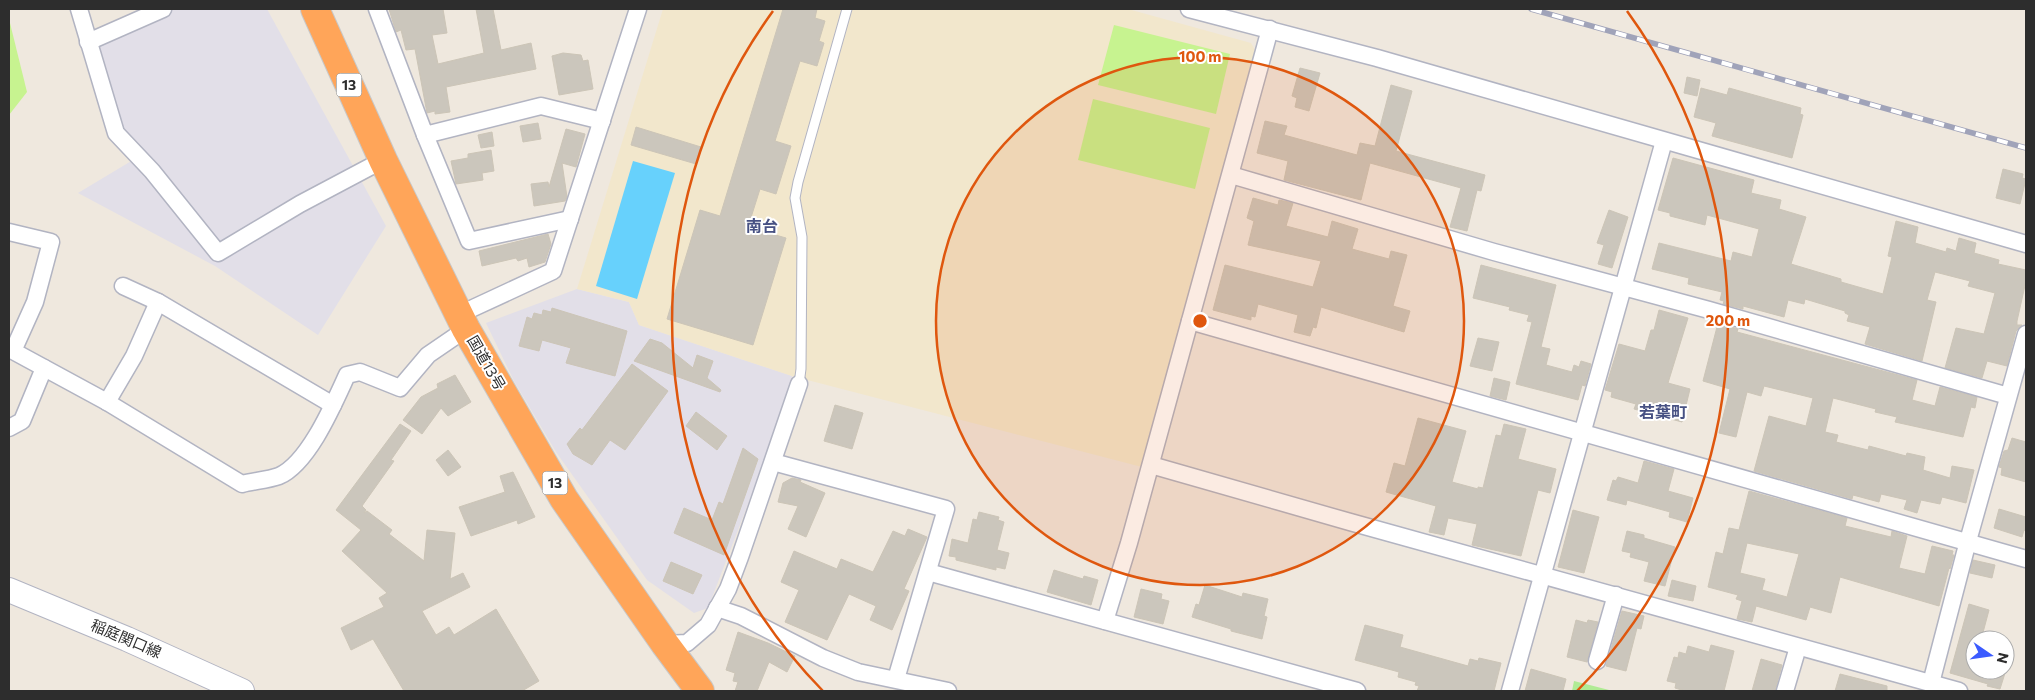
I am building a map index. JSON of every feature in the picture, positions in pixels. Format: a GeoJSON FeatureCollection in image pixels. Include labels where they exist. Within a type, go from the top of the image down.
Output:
{"type":"FeatureCollection","features":[{"type":"Feature","properties":{"kind":"highway","name":"国道13号"},"geometry":{"type":"LineString","coordinates":[[315,9],[384,160],[462,322],[564,499],[700,691]]}},
{"type":"Feature","properties":{"kind":"main road","name":"稲庭関口線"},"geometry":{"type":"LineString","coordinates":[[9,590],[127,639],[242,691]]}},
{"type":"Feature","properties":{"kind":"street"},"geometry":{"type":"LineString","coordinates":[[79,9],[116,133],[152,171],[218,253],[300,204],[384,160]]}},
{"type":"Feature","properties":{"kind":"street"},"geometry":{"type":"LineString","coordinates":[[88,42],[163,9]]}},
{"type":"Feature","properties":{"kind":"street"},"geometry":{"type":"LineString","coordinates":[[377,9],[425,135],[469,241],[570,219]]}},
{"type":"Feature","properties":{"kind":"street"},"geometry":{"type":"LineString","coordinates":[[9,232],[51,242],[35,302],[11,350],[107,402],[242,484],[280,475],[300,460],[333,405],[347,375],[360,372],[400,388],[428,355],[462,322],[553,271],[638,9]]}},
{"type":"Feature","properties":{"kind":"street"},"geometry":{"type":"LineString","coordinates":[[1189,9],[1270,29],[2026,244]]}},
{"type":"Feature","properties":{"kind":"street"},"geometry":{"type":"LineString","coordinates":[[1105,621],[1151,465],[1270,29]]}},
{"type":"Feature","properties":{"kind":"street"},"geometry":{"type":"LineString","coordinates":[[425,135],[541,106],[602,121]]}},
{"type":"Feature","properties":{"kind":"street"},"geometry":{"type":"LineString","coordinates":[[1510,691],[1544,575],[1664,140]]}},
{"type":"Feature","properties":{"kind":"street"},"geometry":{"type":"LineString","coordinates":[[1231,175],[1484,249],[2008,396]]}},
{"type":"Feature","properties":{"kind":"street"},"geometry":{"type":"LineString","coordinates":[[123,286],[158,302],[333,405]]}},
{"type":"Feature","properties":{"kind":"street"},"geometry":{"type":"LineString","coordinates":[[107,402],[134,356],[158,302]]}},
{"type":"Feature","properties":{"kind":"street"},"geometry":{"type":"LineString","coordinates":[[1190,321],[1583,431],[2026,559]]}},
{"type":"Feature","properties":{"kind":"street"},"geometry":{"type":"LineString","coordinates":[[1930,683],[2026,334]]}},
{"type":"Feature","properties":{"kind":"street"},"geometry":{"type":"LineString","coordinates":[[9,428],[22,421],[44,368]]}},
{"type":"Feature","properties":{"kind":"street"},"geometry":{"type":"LineString","coordinates":[[665,644],[687,643],[708,625],[728,589],[799,384]]}},
{"type":"Feature","properties":{"kind":"street"},"geometry":{"type":"LineString","coordinates":[[773,462],[946,509],[896,679]]}},
{"type":"Feature","properties":{"kind":"street"},"geometry":{"type":"LineString","coordinates":[[1151,465],[1959,691]]}},
{"type":"Feature","properties":{"kind":"street"},"geometry":{"type":"LineString","coordinates":[[928,572],[1357,691]]}},
{"type":"Feature","properties":{"kind":"street"},"geometry":{"type":"LineString","coordinates":[[1598,662],[1616,595]]}},
{"type":"Feature","properties":{"kind":"street"},"geometry":{"type":"LineString","coordinates":[[717,608],[741,616],[823,658],[858,672],[948,691]]}},
{"type":"Feature","properties":{"kind":"street"},"geometry":{"type":"LineString","coordinates":[[1785,691],[1798,647]]}},
{"type":"Feature","properties":{"kind":"lane"},"geometry":{"type":"LineString","coordinates":[[799,384],[801,369],[802,238],[795,198],[847,9]]}},
{"type":"Feature","properties":{"kind":"shaded area"},"geometry":{"type":"Polygon","coordinates":[[[163,9],[267,9],[386,226],[318,335],[215,266],[78,193],[138,157],[116,133],[88,42],[163,9]]]}},
{"type":"Feature","properties":{"kind":"shaded area"},"geometry":{"type":"Polygon","coordinates":[[[663,9],[1128,9],[1251,43],[1257,54],[1142,467],[792,376],[639,325],[629,302],[577,289],[663,9]]]}},
{"type":"Feature","properties":{"kind":"shaded area"},"geometry":{"type":"Polygon","coordinates":[[[577,289],[629,302],[639,325],[792,376],[771,444],[708,608],[694,613],[647,580],[556,452],[514,381],[486,323],[577,289]]]}},
{"type":"Feature","properties":{"kind":"green space"},"geometry":{"type":"Polygon","coordinates":[[[9,19],[27,92],[9,115],[9,19]]]}},
{"type":"Feature","properties":{"kind":"green space"},"geometry":{"type":"Polygon","coordinates":[[[1114,25],[1230,54],[1216,114],[1098,85],[1114,25]]]}},
{"type":"Feature","properties":{"kind":"green space"},"geometry":{"type":"Polygon","coordinates":[[[1093,99],[1210,128],[1195,189],[1078,160],[1093,99]]]}},
{"type":"Feature","properties":{"kind":"green space"},"geometry":{"type":"Polygon","coordinates":[[[1574,681],[1613,691],[1572,691],[1574,681]]]}},
{"type":"Feature","properties":{"kind":"water"},"geometry":{"type":"Polygon","coordinates":[[[633,161],[675,173],[637,299],[596,286],[633,161]]]}},
{"type":"Feature","properties":{"kind":"building"},"geometry":{"type":"Polygon","coordinates":[[[389,9],[443,9],[447,33],[432,35],[438,64],[484,53],[476,9],[493,9],[501,50],[531,43],[536,69],[446,87],[450,112],[435,114],[435,111],[427,113],[415,49],[406,50],[401,30],[396,32],[389,9]]]}},
{"type":"Feature","properties":{"kind":"building"},"geometry":{"type":"Polygon","coordinates":[[[783,9],[817,9],[815,18],[825,21],[819,41],[824,43],[817,66],[800,61],[775,141],[791,146],[776,194],[760,189],[748,227],[786,238],[753,345],[667,319],[700,210],[720,216],[783,9]]]}},
{"type":"Feature","properties":{"kind":"building"},"geometry":{"type":"Polygon","coordinates":[[[563,53],[581,55],[583,61],[588,60],[593,89],[559,95],[552,56],[563,53]]]}},
{"type":"Feature","properties":{"kind":"building"},"geometry":{"type":"Polygon","coordinates":[[[1300,68],[1320,73],[1309,111],[1295,107],[1297,98],[1292,96],[1300,68]]]}},
{"type":"Feature","properties":{"kind":"building"},"geometry":{"type":"Polygon","coordinates":[[[1687,77],[1700,80],[1697,96],[1684,93],[1687,77]]]}},
{"type":"Feature","properties":{"kind":"building"},"geometry":{"type":"Polygon","coordinates":[[[1391,85],[1412,91],[1396,151],[1485,175],[1481,191],[1477,190],[1467,231],[1450,227],[1461,188],[1370,163],[1361,200],[1284,180],[1288,161],[1257,153],[1265,121],[1287,126],[1284,135],[1357,155],[1360,143],[1375,146],[1391,85]]]}},
{"type":"Feature","properties":{"kind":"building"},"geometry":{"type":"Polygon","coordinates":[[[1701,88],[1727,95],[1729,88],[1801,108],[1800,114],[1803,115],[1792,158],[1712,136],[1716,123],[1694,117],[1701,88]]]}},
{"type":"Feature","properties":{"kind":"building"},"geometry":{"type":"Polygon","coordinates":[[[538,123],[541,139],[523,142],[520,126],[538,123]]]}},
{"type":"Feature","properties":{"kind":"building"},"geometry":{"type":"Polygon","coordinates":[[[636,127],[701,147],[696,164],[631,145],[636,127]]]}},
{"type":"Feature","properties":{"kind":"building"},"geometry":{"type":"Polygon","coordinates":[[[566,129],[585,134],[576,167],[562,163],[567,197],[565,201],[534,206],[531,184],[548,182],[549,187],[566,129]]]}},
{"type":"Feature","properties":{"kind":"building"},"geometry":{"type":"Polygon","coordinates":[[[492,132],[494,146],[481,148],[478,135],[492,132]]]}},
{"type":"Feature","properties":{"kind":"building"},"geometry":{"type":"Polygon","coordinates":[[[491,150],[494,171],[482,173],[483,180],[456,184],[451,161],[468,158],[468,154],[491,150]]]}},
{"type":"Feature","properties":{"kind":"building"},"geometry":{"type":"Polygon","coordinates":[[[1673,158],[1754,180],[1751,193],[1781,200],[1779,209],[1806,217],[1791,264],[1841,279],[1841,282],[1883,294],[1892,257],[1888,256],[1896,221],[1918,227],[1915,243],[1946,252],[1947,248],[1956,251],[1959,238],[1976,243],[1974,253],[1999,260],[1998,264],[2026,270],[2026,281],[2017,321],[2017,325],[2022,325],[2016,331],[2007,366],[1987,361],[1982,378],[1945,368],[1956,328],[1984,334],[1995,293],[1968,286],[1970,281],[1935,272],[1927,300],[1936,302],[1922,361],[1865,344],[1870,327],[1847,321],[1849,315],[1845,311],[1805,299],[1804,304],[1788,300],[1784,317],[1743,306],[1743,309],[1723,304],[1724,301],[1720,300],[1722,292],[1688,284],[1689,278],[1652,269],[1659,243],[1731,261],[1733,252],[1752,257],[1759,229],[1707,215],[1705,225],[1670,216],[1670,213],[1658,210],[1673,158]]]}},
{"type":"Feature","properties":{"kind":"building"},"geometry":{"type":"Polygon","coordinates":[[[2003,169],[2023,174],[2022,178],[2026,179],[2020,204],[1996,198],[2003,169]]]}},
{"type":"Feature","properties":{"kind":"building"},"geometry":{"type":"Polygon","coordinates":[[[1253,198],[1278,205],[1279,200],[1293,203],[1286,226],[1328,237],[1332,221],[1358,229],[1352,249],[1389,259],[1391,251],[1407,255],[1393,306],[1410,311],[1404,332],[1321,307],[1316,328],[1313,327],[1310,336],[1294,332],[1298,315],[1258,304],[1255,317],[1251,316],[1251,320],[1213,310],[1225,265],[1313,287],[1321,261],[1248,245],[1254,221],[1247,218],[1253,198]]]}},
{"type":"Feature","properties":{"kind":"building"},"geometry":{"type":"Polygon","coordinates":[[[1609,210],[1628,217],[1612,268],[1598,264],[1604,245],[1597,243],[1609,210]]]}},
{"type":"Feature","properties":{"kind":"building"},"geometry":{"type":"Polygon","coordinates":[[[548,234],[551,244],[545,262],[529,267],[527,258],[518,261],[516,258],[482,266],[479,251],[548,234]]]}},
{"type":"Feature","properties":{"kind":"building"},"geometry":{"type":"Polygon","coordinates":[[[1481,265],[1556,285],[1541,347],[1550,349],[1546,365],[1572,372],[1574,365],[1579,367],[1581,361],[1591,364],[1585,386],[1582,385],[1578,400],[1516,384],[1532,322],[1527,321],[1529,315],[1509,310],[1510,307],[1473,298],[1481,265]]]}},
{"type":"Feature","properties":{"kind":"building"},"geometry":{"type":"Polygon","coordinates":[[[552,308],[627,331],[615,376],[566,363],[571,348],[542,340],[539,351],[519,346],[527,317],[532,319],[534,313],[542,315],[543,310],[551,312],[552,308]]]}},
{"type":"Feature","properties":{"kind":"building"},"geometry":{"type":"Polygon","coordinates":[[[1659,310],[1688,318],[1668,383],[1690,389],[1682,422],[1634,409],[1636,404],[1611,397],[1612,392],[1605,390],[1619,344],[1645,351],[1651,330],[1654,330],[1659,310]]]}},
{"type":"Feature","properties":{"kind":"building"},"geometry":{"type":"Polygon","coordinates":[[[1718,323],[1738,329],[1737,332],[1917,380],[1912,400],[1935,406],[1940,387],[1977,397],[1975,408],[1971,407],[1963,437],[1895,422],[1897,417],[1875,412],[1876,409],[1833,398],[1825,432],[1838,435],[1836,442],[1868,450],[1869,446],[1906,456],[1907,453],[1925,457],[1923,470],[1950,478],[1952,466],[1974,470],[1966,503],[1942,497],[1940,504],[1921,500],[1917,513],[1904,509],[1907,500],[1881,494],[1879,502],[1853,495],[1852,499],[1754,471],[1769,416],[1806,426],[1813,398],[1764,386],[1761,396],[1747,392],[1736,437],[1719,433],[1730,389],[1703,381],[1718,323]]]}},
{"type":"Feature","properties":{"kind":"building"},"geometry":{"type":"Polygon","coordinates":[[[1478,338],[1499,342],[1492,371],[1470,366],[1478,338]]]}},
{"type":"Feature","properties":{"kind":"building"},"geometry":{"type":"Polygon","coordinates":[[[650,339],[662,343],[693,368],[697,355],[713,361],[707,378],[721,390],[720,392],[634,361],[650,339]]]}},
{"type":"Feature","properties":{"kind":"building"},"geometry":{"type":"Polygon","coordinates":[[[632,364],[668,391],[625,450],[610,440],[592,465],[573,454],[567,444],[580,428],[582,430],[632,364]]]}},
{"type":"Feature","properties":{"kind":"building"},"geometry":{"type":"Polygon","coordinates":[[[455,375],[471,402],[448,416],[441,408],[422,434],[403,420],[421,397],[438,388],[437,384],[455,375]]]}},
{"type":"Feature","properties":{"kind":"building"},"geometry":{"type":"Polygon","coordinates":[[[1494,378],[1510,382],[1506,400],[1490,396],[1494,378]]]}},
{"type":"Feature","properties":{"kind":"building"},"geometry":{"type":"Polygon","coordinates":[[[835,405],[863,413],[852,449],[824,441],[835,405]]]}},
{"type":"Feature","properties":{"kind":"building"},"geometry":{"type":"Polygon","coordinates":[[[696,412],[727,436],[717,450],[686,426],[696,412]]]}},
{"type":"Feature","properties":{"kind":"building"},"geometry":{"type":"Polygon","coordinates":[[[1418,418],[1466,431],[1452,482],[1478,489],[1478,487],[1483,488],[1496,435],[1501,436],[1504,424],[1526,429],[1518,459],[1556,469],[1550,493],[1538,490],[1521,556],[1472,545],[1477,524],[1448,518],[1444,535],[1429,532],[1436,506],[1386,492],[1394,463],[1405,466],[1418,418]]]}},
{"type":"Feature","properties":{"kind":"building"},"geometry":{"type":"Polygon","coordinates":[[[400,424],[411,431],[391,460],[394,461],[362,506],[366,510],[364,513],[367,511],[392,530],[389,534],[424,561],[427,530],[455,533],[450,579],[463,573],[470,587],[422,611],[436,635],[449,627],[454,635],[496,609],[539,681],[522,691],[404,691],[373,639],[351,650],[341,628],[384,607],[379,598],[387,593],[342,551],[361,530],[336,510],[400,424]]]}},
{"type":"Feature","properties":{"kind":"building"},"geometry":{"type":"Polygon","coordinates":[[[2012,438],[2026,442],[2026,482],[2001,475],[2002,468],[1999,467],[2004,451],[2008,450],[2012,438]]]}},
{"type":"Feature","properties":{"kind":"building"},"geometry":{"type":"Polygon","coordinates":[[[743,448],[758,459],[724,555],[674,533],[684,508],[712,520],[719,502],[723,504],[743,448]]]}},
{"type":"Feature","properties":{"kind":"building"},"geometry":{"type":"Polygon","coordinates":[[[448,450],[461,467],[448,476],[436,460],[448,450]]]}},
{"type":"Feature","properties":{"kind":"building"},"geometry":{"type":"Polygon","coordinates":[[[1644,461],[1674,469],[1668,491],[1693,498],[1687,522],[1669,517],[1670,512],[1627,500],[1626,505],[1607,500],[1613,480],[1616,481],[1618,477],[1638,483],[1644,461]]]}},
{"type":"Feature","properties":{"kind":"building"},"geometry":{"type":"Polygon","coordinates":[[[513,472],[535,517],[518,524],[517,520],[471,536],[459,507],[505,492],[500,476],[513,472]]]}},
{"type":"Feature","properties":{"kind":"building"},"geometry":{"type":"Polygon","coordinates":[[[792,478],[801,480],[800,482],[825,493],[806,537],[788,529],[798,506],[778,502],[783,483],[792,478]]]}},
{"type":"Feature","properties":{"kind":"building"},"geometry":{"type":"Polygon","coordinates":[[[1749,491],[1847,518],[1845,526],[1891,537],[1892,531],[1907,536],[1899,568],[1925,574],[1932,546],[1953,551],[1952,555],[1954,555],[1939,606],[1840,577],[1831,613],[1810,607],[1806,620],[1756,606],[1752,622],[1737,619],[1742,601],[1736,599],[1738,595],[1708,587],[1716,552],[1723,554],[1729,528],[1739,530],[1749,491]],[[1747,543],[1740,573],[1765,579],[1762,590],[1787,597],[1799,554],[1747,543]]]}},
{"type":"Feature","properties":{"kind":"building"},"geometry":{"type":"Polygon","coordinates":[[[1999,509],[2026,517],[2026,531],[2024,530],[2022,537],[1994,528],[1999,509]]]}},
{"type":"Feature","properties":{"kind":"building"},"geometry":{"type":"Polygon","coordinates":[[[1573,510],[1599,517],[1584,573],[1558,567],[1573,510]]]}},
{"type":"Feature","properties":{"kind":"building"},"geometry":{"type":"Polygon","coordinates":[[[979,512],[999,517],[998,520],[1004,522],[997,550],[1009,553],[1005,569],[996,567],[996,570],[956,560],[956,557],[949,556],[952,539],[968,543],[973,519],[977,520],[979,512]]]}},
{"type":"Feature","properties":{"kind":"building"},"geometry":{"type":"Polygon","coordinates":[[[908,529],[927,537],[904,589],[909,591],[892,630],[870,620],[876,606],[849,594],[827,640],[785,622],[799,590],[781,582],[794,551],[837,569],[841,559],[873,572],[893,531],[905,536],[908,529]]]}},
{"type":"Feature","properties":{"kind":"building"},"geometry":{"type":"Polygon","coordinates":[[[1627,531],[1644,535],[1644,538],[1675,547],[1665,586],[1644,581],[1649,562],[1630,557],[1631,553],[1622,551],[1627,531]]]}},
{"type":"Feature","properties":{"kind":"building"},"geometry":{"type":"Polygon","coordinates":[[[1973,560],[1995,565],[1992,578],[1970,573],[1973,560]]]}},
{"type":"Feature","properties":{"kind":"building"},"geometry":{"type":"Polygon","coordinates":[[[671,562],[702,575],[693,594],[663,581],[671,562]]]}},
{"type":"Feature","properties":{"kind":"building"},"geometry":{"type":"Polygon","coordinates":[[[1054,570],[1083,579],[1084,576],[1098,580],[1091,605],[1047,592],[1054,570]]]}},
{"type":"Feature","properties":{"kind":"building"},"geometry":{"type":"Polygon","coordinates":[[[1672,580],[1696,586],[1693,601],[1668,596],[1672,580]]]}},
{"type":"Feature","properties":{"kind":"building"},"geometry":{"type":"Polygon","coordinates":[[[1205,585],[1242,597],[1243,593],[1268,599],[1264,616],[1267,617],[1262,639],[1231,631],[1231,629],[1192,617],[1196,604],[1199,605],[1205,585]]]}},
{"type":"Feature","properties":{"kind":"building"},"geometry":{"type":"Polygon","coordinates":[[[1141,589],[1162,594],[1161,599],[1169,601],[1163,624],[1134,617],[1141,589]]]}},
{"type":"Feature","properties":{"kind":"building"},"geometry":{"type":"Polygon","coordinates":[[[1969,604],[1989,610],[1984,630],[1965,630],[1965,677],[1950,673],[1969,604]]]}},
{"type":"Feature","properties":{"kind":"building"},"geometry":{"type":"Polygon","coordinates":[[[1622,611],[1644,616],[1641,629],[1637,628],[1626,671],[1606,666],[1622,611]]]}},
{"type":"Feature","properties":{"kind":"building"},"geometry":{"type":"Polygon","coordinates":[[[1576,620],[1587,623],[1588,620],[1598,622],[1587,662],[1567,657],[1576,620]]]}},
{"type":"Feature","properties":{"kind":"building"},"geometry":{"type":"Polygon","coordinates":[[[1365,625],[1403,635],[1400,647],[1468,666],[1470,659],[1478,661],[1479,658],[1501,663],[1494,691],[1417,691],[1419,686],[1415,685],[1416,682],[1398,677],[1399,672],[1355,660],[1365,625]]]}},
{"type":"Feature","properties":{"kind":"building"},"geometry":{"type":"Polygon","coordinates":[[[738,632],[768,643],[795,656],[787,672],[769,662],[757,691],[735,691],[738,682],[733,681],[735,673],[726,670],[738,632]]]}},
{"type":"Feature","properties":{"kind":"building"},"geometry":{"type":"Polygon","coordinates":[[[1711,645],[1734,651],[1724,691],[1685,691],[1675,688],[1676,683],[1667,681],[1674,657],[1678,658],[1679,652],[1686,654],[1688,646],[1709,652],[1711,645]]]}},
{"type":"Feature","properties":{"kind":"building"},"geometry":{"type":"Polygon","coordinates":[[[1761,659],[1782,665],[1775,691],[1752,691],[1761,659]]]}},
{"type":"Feature","properties":{"kind":"building"},"geometry":{"type":"Polygon","coordinates":[[[1531,669],[1566,679],[1563,691],[1525,691],[1531,669]]]}},
{"type":"Feature","properties":{"kind":"building"},"geometry":{"type":"Polygon","coordinates":[[[1840,674],[1887,686],[1887,691],[1835,691],[1840,674]]]}},
{"type":"Feature","properties":{"kind":"building"},"geometry":{"type":"Polygon","coordinates":[[[1974,680],[2003,680],[2000,689],[1987,686],[1988,684],[1974,680]]]}},
{"type":"Feature","properties":{"kind":"railway"},"geometry":{"type":"LineString","coordinates":[[1531,9],[2026,148]]}},
{"type":"Feature","properties":{"kind":"district","name":"南台"},"geometry":{"type":"Point","coordinates":[762,226]}},
{"type":"Feature","properties":{"kind":"district","name":"若葉町"},"geometry":{"type":"Point","coordinates":[1663,412]}}]}
